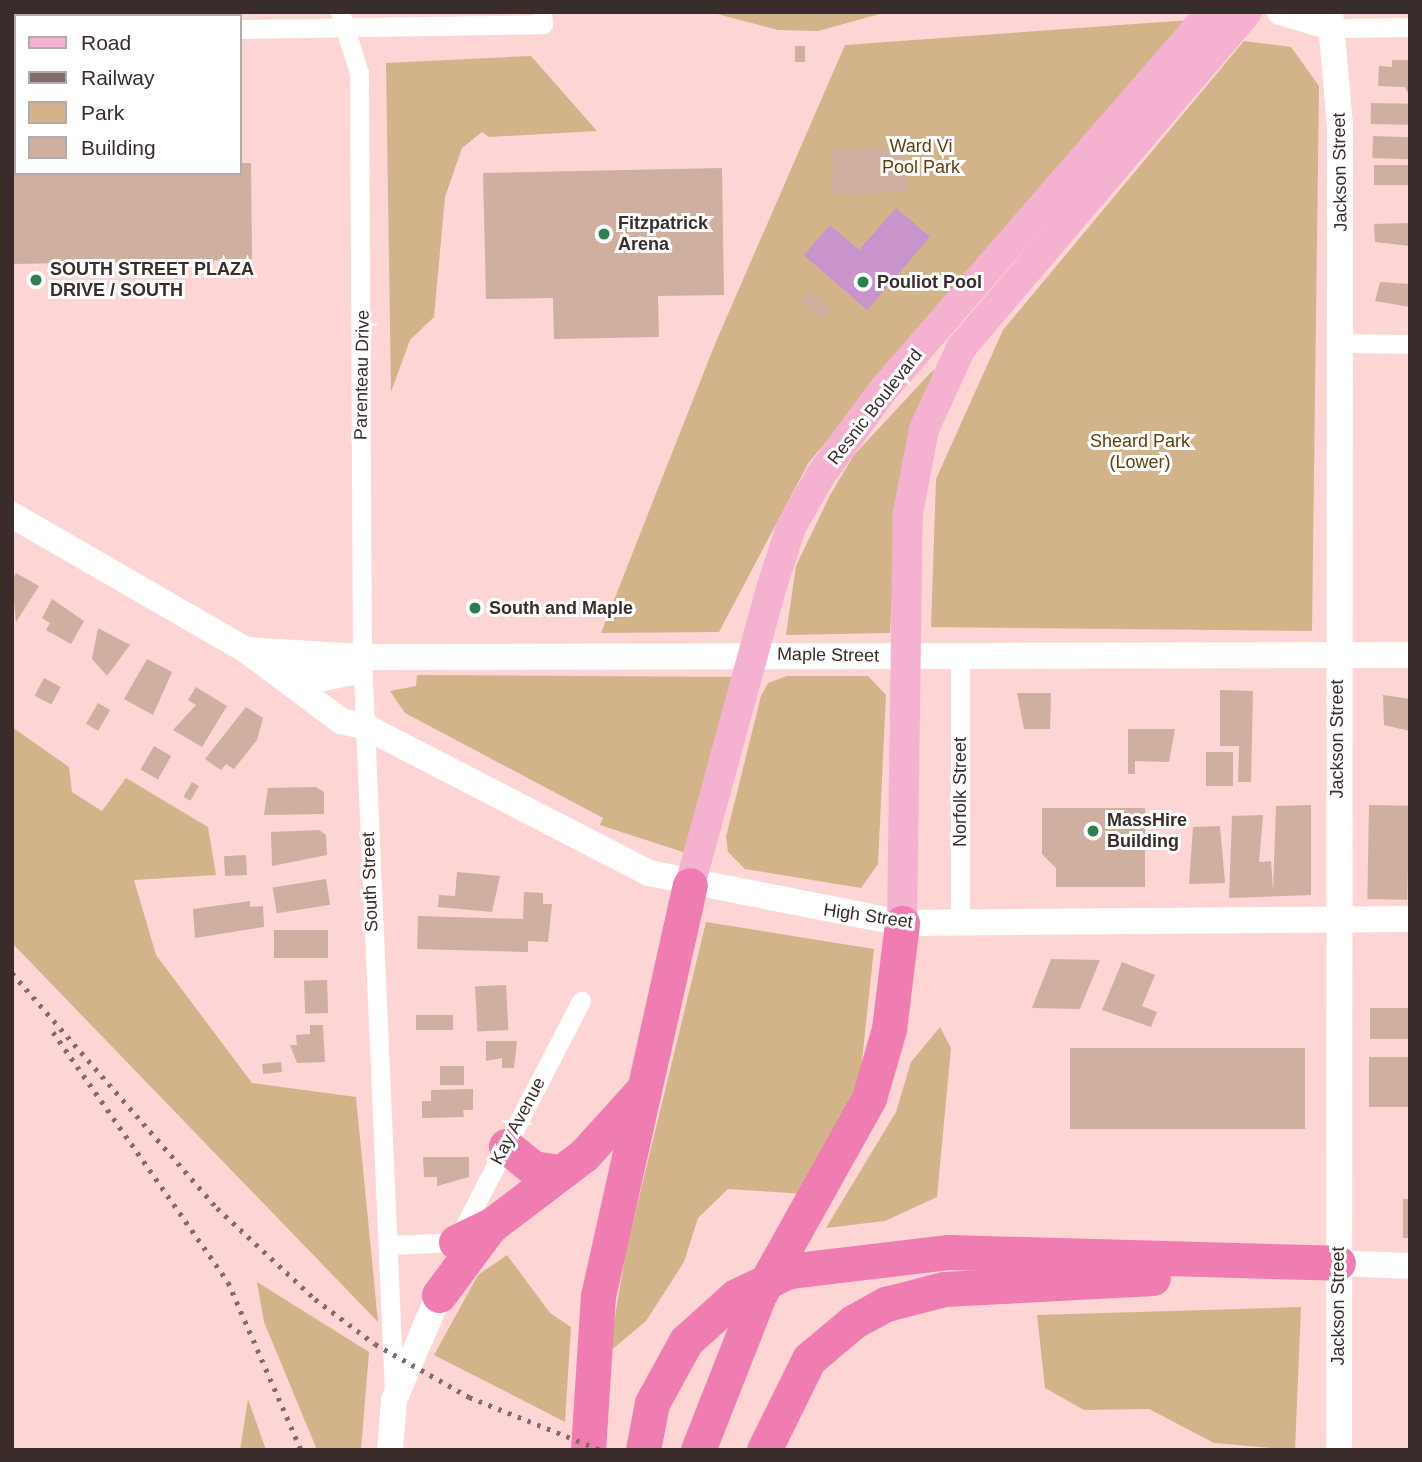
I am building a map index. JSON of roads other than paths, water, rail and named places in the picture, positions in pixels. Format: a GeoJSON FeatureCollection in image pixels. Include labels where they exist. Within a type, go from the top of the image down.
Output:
{"type":"FeatureCollection","features":[{"type":"Feature","properties":{"kind":"highway"},"geometry":{"type":"LineString","coordinates":[[588,1450],[591,1352],[690,884]]}},
{"type":"Feature","properties":{"kind":"highway"},"geometry":{"type":"LineString","coordinates":[[698,1450],[731,1355],[792,1241],[846,1149],[880,1065],[902,923]]}},
{"type":"Feature","properties":{"kind":"highway"},"geometry":{"type":"LineString","coordinates":[[456,1242],[493,1224],[611,1129],[647,1084]]}},
{"type":"Feature","properties":{"kind":"highway"},"geometry":{"type":"LineString","coordinates":[[506,1146],[533,1168],[559,1172]]}},
{"type":"Feature","properties":{"kind":"highway"},"geometry":{"type":"LineString","coordinates":[[439,1295],[493,1224]]}},
{"type":"Feature","properties":{"kind":"highway"},"geometry":{"type":"LineString","coordinates":[[643,1450],[652,1403],[675,1357],[702,1324],[736,1296],[819,1265],[974,1252],[1338,1263]]}},
{"type":"Feature","properties":{"kind":"highway"},"geometry":{"type":"LineString","coordinates":[[764,1450],[799,1376],[853,1322],[923,1293],[1338,1263]]}},
{"type":"Feature","properties":{"kind":"main road","name":"Resnic Boulevard"},"geometry":{"type":"LineString","coordinates":[[690,884],[791,527],[822,473],[883,390],[1211,12]]}},
{"type":"Feature","properties":{"kind":"main road"},"geometry":{"type":"LineString","coordinates":[[902,923],[908,513],[925,429],[961,348],[1247,12]]}},
{"type":"Feature","properties":{"kind":"main road"},"geometry":{"type":"LineString","coordinates":[[1280,12],[1332,20]]}},
{"type":"Feature","properties":{"kind":"main road","name":"Jackson Street"},"geometry":{"type":"LineString","coordinates":[[1332,20],[1341,343],[1336,920],[1339,1450]]}},
{"type":"Feature","properties":{"kind":"main road"},"geometry":{"type":"LineString","coordinates":[[12,514],[287,671],[324,677],[348,673],[362,657]]}},
{"type":"Feature","properties":{"kind":"main road"},"geometry":{"type":"LineString","coordinates":[[246,650],[288,687],[341,721],[366,727]]}},
{"type":"Feature","properties":{"kind":"main road","name":"Maple Street"},"geometry":{"type":"LineString","coordinates":[[362,657],[757,654],[960,659],[1410,655]]}},
{"type":"Feature","properties":{"kind":"main road","name":"High Street"},"geometry":{"type":"LineString","coordinates":[[366,727],[649,873],[690,884],[902,923],[1410,919]]}},
{"type":"Feature","properties":{"kind":"main road"},"geometry":{"type":"LineString","coordinates":[[1338,1263],[1410,1266]]}},
{"type":"Feature","properties":{"kind":"main road","name":"Kay Avenue"},"geometry":{"type":"LineString","coordinates":[[390,1450],[403,1340],[439,1295]]}},
{"type":"Feature","properties":{"kind":"street"},"geometry":{"type":"LineString","coordinates":[[242,29],[342,19],[543,18]]}},
{"type":"Feature","properties":{"kind":"street","name":"Parenteau Drive"},"geometry":{"type":"LineString","coordinates":[[342,19],[360,85],[362,657],[366,727]]}},
{"type":"Feature","properties":{"kind":"street"},"geometry":{"type":"LineString","coordinates":[[1332,20],[1410,27]]}},
{"type":"Feature","properties":{"kind":"street"},"geometry":{"type":"LineString","coordinates":[[1341,343],[1410,344]]}},
{"type":"Feature","properties":{"kind":"street","name":"Norfolk Street"},"geometry":{"type":"LineString","coordinates":[[960,659],[960,924]]}},
{"type":"Feature","properties":{"kind":"street","name":"South Street"},"geometry":{"type":"LineString","coordinates":[[366,727],[389,1245],[403,1340]]}},
{"type":"Feature","properties":{"kind":"street","name":"Kay Avenue"},"geometry":{"type":"LineString","coordinates":[[439,1295],[456,1242],[581,1001]]}},
{"type":"Feature","properties":{"kind":"street"},"geometry":{"type":"LineString","coordinates":[[389,1245],[456,1242]]}},
{"type":"Feature","properties":{"kind":"railway"},"geometry":{"type":"LineString","coordinates":[[12,973],[217,1208],[315,1299],[375,1344],[469,1397],[601,1450]]}},
{"type":"Feature","properties":{"kind":"railway"},"geometry":{"type":"LineString","coordinates":[[53,1032],[228,1282],[301,1450]]}},
{"type":"Feature","properties":{"kind":"place","name":"Fitzpatrick Arena"},"geometry":{"type":"Point","coordinates":[604,234]}},
{"type":"Feature","properties":{"kind":"place","name":"SOUTH STREET PLAZA DRIVE / SOUTH"},"geometry":{"type":"Point","coordinates":[36,280]}},
{"type":"Feature","properties":{"kind":"place","name":"Pouliot Pool"},"geometry":{"type":"Point","coordinates":[863,282]}},
{"type":"Feature","properties":{"kind":"place","name":"South and Maple"},"geometry":{"type":"Point","coordinates":[475,608]}},
{"type":"Feature","properties":{"kind":"place","name":"MassHire Building"},"geometry":{"type":"Point","coordinates":[1093,831]}},
{"type":"Feature","properties":{"kind":"park label","name":"Ward Vi Pool Park"},"geometry":{"type":"Point","coordinates":[921,157]}},
{"type":"Feature","properties":{"kind":"park label","name":"Sheard Park (Lower)"},"geometry":{"type":"Point","coordinates":[1140,452]}}]}
